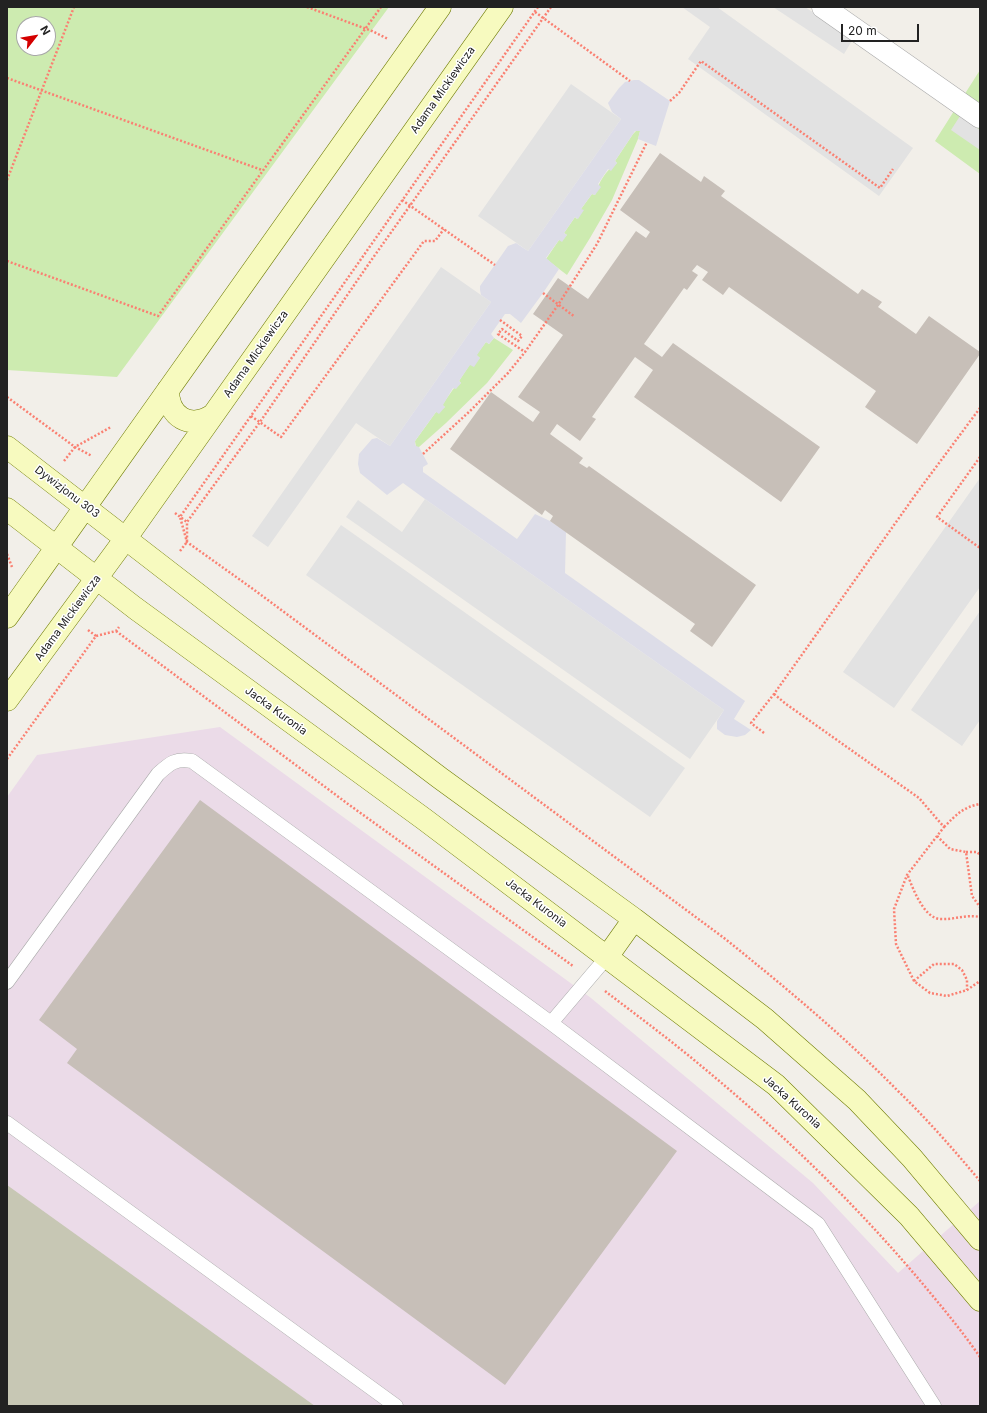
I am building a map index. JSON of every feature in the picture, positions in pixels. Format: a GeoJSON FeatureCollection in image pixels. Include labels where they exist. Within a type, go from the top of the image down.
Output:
{"type":"FeatureCollection","features":[{"type":"Feature","properties":{"kind":"main road"},"geometry":{"type":"LineString","coordinates":[[7,617],[440,7]]}},
{"type":"Feature","properties":{"kind":"main road","name":"Adama Mickiewicza"},"geometry":{"type":"LineString","coordinates":[[7,700],[126,538],[502,7]]}},
{"type":"Feature","properties":{"kind":"main road"},"geometry":{"type":"LineString","coordinates":[[168,390],[170,406],[175,413],[182,418],[189,421],[198,422],[206,420],[213,415]]}},
{"type":"Feature","properties":{"kind":"main road","name":"Dywizjonu 303"},"geometry":{"type":"LineString","coordinates":[[7,447],[126,538]]}},
{"type":"Feature","properties":{"kind":"main road"},"geometry":{"type":"LineString","coordinates":[[7,509],[57,548]]}},
{"type":"Feature","properties":{"kind":"main road"},"geometry":{"type":"LineString","coordinates":[[126,538],[440,778],[634,919],[764,1019],[857,1100],[912,1158],[980,1239]]}},
{"type":"Feature","properties":{"kind":"main road","name":"Jacka Kuronia"},"geometry":{"type":"LineString","coordinates":[[57,548],[135,608],[424,819],[776,1085],[909,1216],[980,1300]]}},
{"type":"Feature","properties":{"kind":"main road"},"geometry":{"type":"LineString","coordinates":[[607,957],[634,919]]}},
{"type":"Feature","properties":{"kind":"street"},"geometry":{"type":"LineString","coordinates":[[823,7],[980,117]]}},
{"type":"Feature","properties":{"kind":"lane"},"geometry":{"type":"LineString","coordinates":[[7,982],[158,774],[169,764],[181,759],[192,761],[551,1023],[818,1224],[934,1406]]}},
{"type":"Feature","properties":{"kind":"lane"},"geometry":{"type":"LineString","coordinates":[[551,1023],[607,957]]}},
{"type":"Feature","properties":{"kind":"lane"},"geometry":{"type":"LineString","coordinates":[[7,1123],[396,1406]]}},
{"type":"Feature","properties":{"kind":"path"},"geometry":{"type":"LineString","coordinates":[[7,180],[74,7]]}},
{"type":"Feature","properties":{"kind":"path"},"geometry":{"type":"LineString","coordinates":[[307,7],[372,30]]}},
{"type":"Feature","properties":{"kind":"path"},"geometry":{"type":"LineString","coordinates":[[7,261],[158,316],[381,7]]}},
{"type":"Feature","properties":{"kind":"path"},"geometry":{"type":"LineString","coordinates":[[538,7],[180,517],[187,542],[736,947],[849,1044],[898,1090],[980,1181]]}},
{"type":"Feature","properties":{"kind":"path"},"geometry":{"type":"LineString","coordinates":[[166,569],[187,542],[187,522],[260,422],[551,7]]}},
{"type":"Feature","properties":{"kind":"path"},"geometry":{"type":"LineString","coordinates":[[535,12],[630,81]]}},
{"type":"Feature","properties":{"kind":"path"},"geometry":{"type":"LineString","coordinates":[[670,101],[679,93],[701,61],[880,188],[892,169]]}},
{"type":"Feature","properties":{"kind":"path"},"geometry":{"type":"LineString","coordinates":[[7,78],[262,170]]}},
{"type":"Feature","properties":{"kind":"path"},"geometry":{"type":"LineString","coordinates":[[423,454],[470,411],[508,373],[524,352],[558,304],[597,244],[647,142]]}},
{"type":"Feature","properties":{"kind":"path"},"geometry":{"type":"LineString","coordinates":[[402,200],[495,265]]}},
{"type":"Feature","properties":{"kind":"path"},"geometry":{"type":"LineString","coordinates":[[251,416],[281,437],[424,241],[435,241],[444,229]]}},
{"type":"Feature","properties":{"kind":"path"},"geometry":{"type":"LineString","coordinates":[[543,293],[575,317]]}},
{"type":"Feature","properties":{"kind":"path"},"geometry":{"type":"LineString","coordinates":[[500,320],[522,336],[518,341],[502,329],[498,334],[524,352]]}},
{"type":"Feature","properties":{"kind":"path"},"geometry":{"type":"LineString","coordinates":[[7,397],[75,447]]}},
{"type":"Feature","properties":{"kind":"path"},"geometry":{"type":"LineString","coordinates":[[764,733],[751,723],[774,694],[916,494],[980,408]]}},
{"type":"Feature","properties":{"kind":"path"},"geometry":{"type":"LineString","coordinates":[[980,457],[937,517],[980,548]]}},
{"type":"Feature","properties":{"kind":"path"},"geometry":{"type":"LineString","coordinates":[[7,759],[96,636],[116,631],[135,608]]}},
{"type":"Feature","properties":{"kind":"path"},"geometry":{"type":"LineString","coordinates":[[116,631],[348,804],[589,978],[694,1060],[732,1092],[816,1168],[888,1242],[965,1335],[980,1357]]}},
{"type":"Feature","properties":{"kind":"path"},"geometry":{"type":"LineString","coordinates":[[774,694],[919,798],[944,827]]}},
{"type":"Feature","properties":{"kind":"path"},"geometry":{"type":"LineString","coordinates":[[980,804],[968,806],[958,813],[944,827],[907,875],[894,909],[896,944],[914,981],[930,993],[947,996],[967,990],[980,981]]}},
{"type":"Feature","properties":{"kind":"path"},"geometry":{"type":"LineString","coordinates":[[937,836],[950,849],[966,852],[978,852],[980,856]]}},
{"type":"Feature","properties":{"kind":"path"},"geometry":{"type":"LineString","coordinates":[[966,852],[972,896],[980,907]]}},
{"type":"Feature","properties":{"kind":"path"},"geometry":{"type":"LineString","coordinates":[[907,875],[922,906],[929,915],[939,920],[971,915],[980,917]]}},
{"type":"Feature","properties":{"kind":"path"},"geometry":{"type":"LineString","coordinates":[[914,981],[934,964],[954,964],[962,970],[967,980],[967,990]]}},
{"type":"Feature","properties":{"kind":"shaded area"},"geometry":{"type":"Polygon","coordinates":[[[682,7],[717,7],[913,148],[879,196],[688,59],[710,27],[682,7]]]}},
{"type":"Feature","properties":{"kind":"shaded area"},"geometry":{"type":"Polygon","coordinates":[[[773,7],[805,7],[853,39],[844,54],[773,7]]]}},
{"type":"Feature","properties":{"kind":"shaded area"},"geometry":{"type":"Polygon","coordinates":[[[639,80],[670,101],[656,146],[638,139],[640,131],[635,131],[615,161],[617,163],[611,171],[608,169],[598,184],[601,187],[595,195],[592,194],[581,209],[584,210],[578,219],[575,217],[564,233],[567,235],[562,242],[559,240],[546,258],[559,269],[543,293],[521,323],[510,314],[505,314],[491,334],[494,338],[489,344],[486,342],[477,355],[480,358],[474,367],[470,365],[459,381],[461,383],[456,389],[453,388],[443,405],[445,407],[439,414],[436,412],[415,441],[415,444],[419,447],[428,464],[423,467],[423,472],[517,539],[535,514],[550,521],[566,532],[565,573],[745,701],[734,719],[751,730],[745,735],[737,737],[725,735],[717,729],[717,721],[724,710],[403,483],[387,495],[360,473],[358,464],[359,454],[372,439],[377,438],[390,446],[491,302],[481,295],[480,286],[508,246],[516,243],[528,251],[621,119],[612,112],[608,103],[625,82],[639,80]]]}},
{"type":"Feature","properties":{"kind":"shaded area"},"geometry":{"type":"Polygon","coordinates":[[[571,84],[621,119],[528,251],[478,216],[571,84]]]}},
{"type":"Feature","properties":{"kind":"shaded area"},"geometry":{"type":"Polygon","coordinates":[[[960,116],[980,130],[980,150],[951,130],[960,116]]]}},
{"type":"Feature","properties":{"kind":"shaded area"},"geometry":{"type":"Polygon","coordinates":[[[441,267],[491,302],[390,446],[356,423],[268,547],[252,536],[441,267]]]}},
{"type":"Feature","properties":{"kind":"shaded area"},"geometry":{"type":"Polygon","coordinates":[[[980,478],[980,587],[894,708],[843,672],[980,478]]]}},
{"type":"Feature","properties":{"kind":"shaded area"},"geometry":{"type":"Polygon","coordinates":[[[425,499],[724,710],[690,759],[346,517],[358,500],[402,532],[425,499]]]}},
{"type":"Feature","properties":{"kind":"shaded area"},"geometry":{"type":"Polygon","coordinates":[[[341,525],[685,768],[650,817],[306,575],[341,525]]]}},
{"type":"Feature","properties":{"kind":"shaded area"},"geometry":{"type":"Polygon","coordinates":[[[980,611],[980,720],[962,746],[911,710],[980,611]]]}},
{"type":"Feature","properties":{"kind":"shaded area"},"geometry":{"type":"Polygon","coordinates":[[[220,727],[591,998],[813,1183],[898,1273],[980,1201],[980,1406],[7,1406],[7,797],[37,755],[220,727]]]}},
{"type":"Feature","properties":{"kind":"shaded area"},"geometry":{"type":"Polygon","coordinates":[[[7,1185],[315,1406],[7,1406],[7,1185]]]}},
{"type":"Feature","properties":{"kind":"green space"},"geometry":{"type":"Polygon","coordinates":[[[7,7],[389,7],[117,377],[7,370],[7,7]]]}},
{"type":"Feature","properties":{"kind":"green space"},"geometry":{"type":"Polygon","coordinates":[[[980,70],[980,174],[935,141],[980,70]]]}},
{"type":"Feature","properties":{"kind":"green space"},"geometry":{"type":"Polygon","coordinates":[[[637,130],[640,131],[638,139],[612,200],[567,275],[546,259],[559,240],[567,235],[564,233],[575,217],[577,219],[581,209],[592,194],[595,195],[603,177],[617,163],[615,161],[637,130]]]}},
{"type":"Feature","properties":{"kind":"green space"},"geometry":{"type":"Polygon","coordinates":[[[494,338],[513,350],[487,383],[446,423],[419,447],[416,447],[415,441],[436,412],[445,407],[442,405],[454,388],[461,383],[459,381],[470,364],[480,358],[476,355],[486,342],[489,344],[494,338]]]}},
{"type":"Feature","properties":{"kind":"building"},"geometry":{"type":"Polygon","coordinates":[[[660,153],[701,182],[704,176],[725,191],[721,196],[858,294],[862,289],[882,302],[878,307],[916,334],[929,316],[980,352],[917,444],[865,407],[876,391],[729,287],[723,295],[702,280],[708,272],[697,265],[692,271],[698,275],[687,290],[684,288],[644,344],[662,357],[673,343],[820,447],[781,502],[634,397],[653,370],[635,357],[592,417],[596,419],[580,441],[557,424],[550,434],[583,458],[579,463],[587,468],[589,466],[756,585],[712,647],[690,631],[695,624],[550,521],[553,516],[545,510],[542,515],[450,449],[491,392],[533,422],[540,412],[518,397],[563,335],[533,314],[558,278],[588,299],[636,231],[646,238],[650,232],[620,210],[660,153]]]}},
{"type":"Feature","properties":{"kind":"building"},"geometry":{"type":"Polygon","coordinates":[[[200,800],[677,1151],[505,1385],[67,1063],[77,1049],[39,1020],[200,800]]]}}]}
